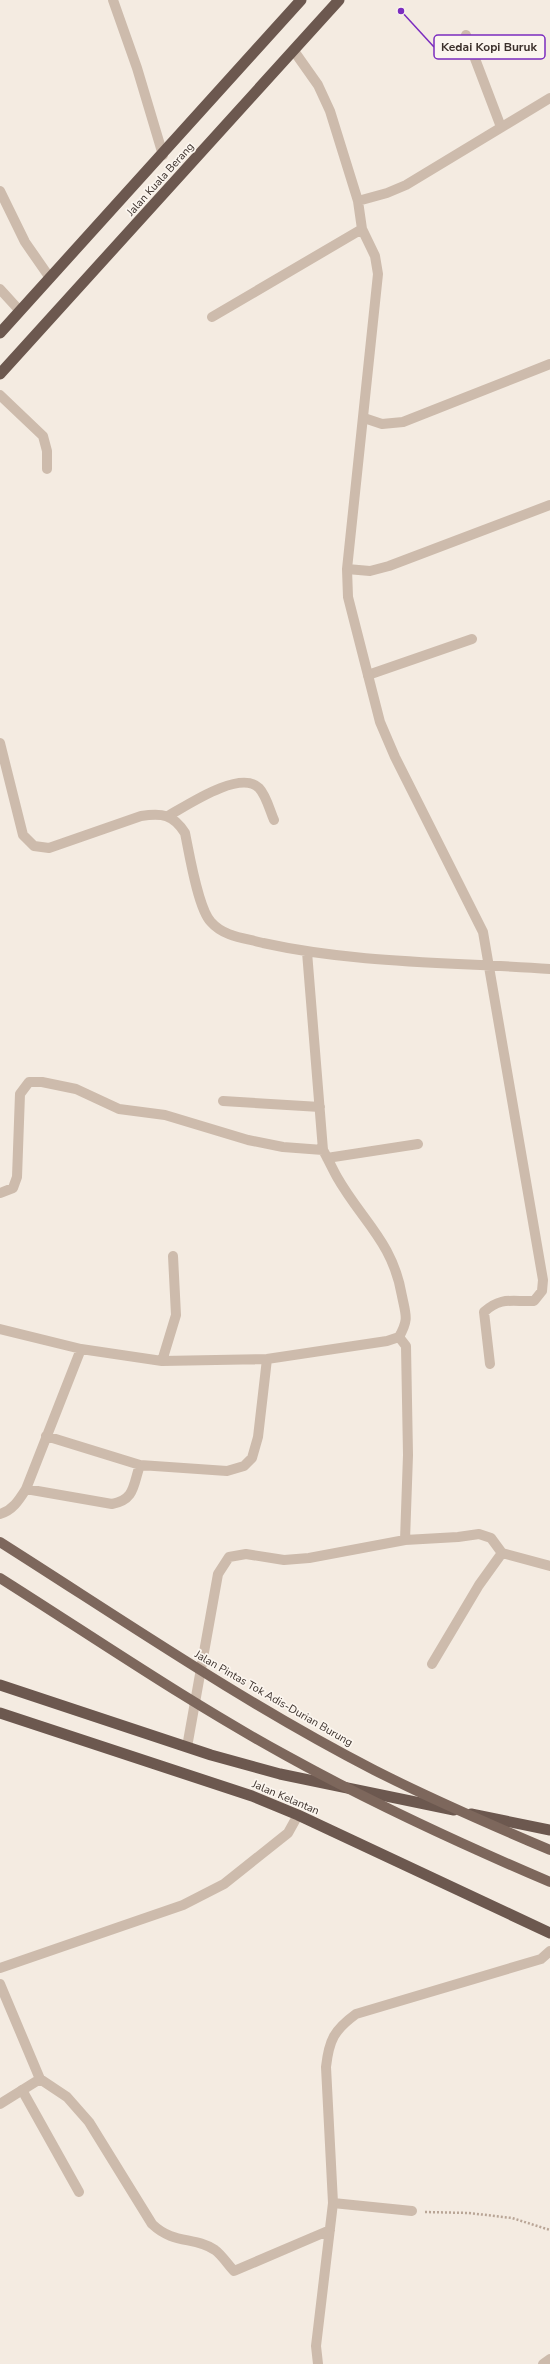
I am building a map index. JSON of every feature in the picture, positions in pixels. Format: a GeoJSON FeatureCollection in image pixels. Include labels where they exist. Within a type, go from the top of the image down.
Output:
{"type":"FeatureCollection","features":[{"type":"Feature","properties":{"kind":"highway","name":"Jalan Kuala Berang"},"geometry":{"type":"LineString","coordinates":[[0,333],[301,0]]}},
{"type":"Feature","properties":{"kind":"highway","name":"Jalan Kuala Berang"},"geometry":{"type":"LineString","coordinates":[[0,374],[339,0]]}},
{"type":"Feature","properties":{"kind":"highway","name":"Jalan Kelantan"},"geometry":{"type":"LineString","coordinates":[[0,1685],[187,1747],[280,1774],[550,1830]]}},
{"type":"Feature","properties":{"kind":"highway","name":"Jalan Kelantan"},"geometry":{"type":"LineString","coordinates":[[0,1713],[252,1796],[298,1815],[550,1933]]}},
{"type":"Feature","properties":{"kind":"main road","name":"Jalan Pintas Tok Adis-Durian Burung"},"geometry":{"type":"LineString","coordinates":[[0,1542],[224,1685],[303,1731],[375,1770],[550,1850]]}},
{"type":"Feature","properties":{"kind":"main road"},"geometry":{"type":"LineString","coordinates":[[0,1578],[206,1709],[286,1756],[358,1794],[550,1882]]}},
{"type":"Feature","properties":{"kind":"street"},"geometry":{"type":"LineString","coordinates":[[113,0],[137,68],[162,155]]}},
{"type":"Feature","properties":{"kind":"street"},"geometry":{"type":"LineString","coordinates":[[466,35],[501,126]]}},
{"type":"Feature","properties":{"kind":"street"},"geometry":{"type":"LineString","coordinates":[[294,51],[318,84],[330,111],[358,201],[362,229],[375,256],[378,274],[347,569],[348,597],[380,722],[395,757],[483,932],[543,1280],[542,1291],[534,1301],[504,1300],[493,1304],[484,1312],[490,1364]]}},
{"type":"Feature","properties":{"kind":"street"},"geometry":{"type":"LineString","coordinates":[[358,201],[387,193],[406,185],[501,126],[550,98]]}},
{"type":"Feature","properties":{"kind":"street"},"geometry":{"type":"LineString","coordinates":[[0,191],[25,242],[50,278]]}},
{"type":"Feature","properties":{"kind":"street"},"geometry":{"type":"LineString","coordinates":[[212,317],[362,229]]}},
{"type":"Feature","properties":{"kind":"street"},"geometry":{"type":"LineString","coordinates":[[0,289],[20,311]]}},
{"type":"Feature","properties":{"kind":"street"},"geometry":{"type":"LineString","coordinates":[[364,418],[382,424],[403,422],[550,364]]}},
{"type":"Feature","properties":{"kind":"street"},"geometry":{"type":"LineString","coordinates":[[0,395],[43,436],[47,450],[47,470]]}},
{"type":"Feature","properties":{"kind":"street"},"geometry":{"type":"LineString","coordinates":[[347,569],[370,571],[389,566],[550,505]]}},
{"type":"Feature","properties":{"kind":"street"},"geometry":{"type":"LineString","coordinates":[[368,675],[472,639]]}},
{"type":"Feature","properties":{"kind":"street"},"geometry":{"type":"LineString","coordinates":[[0,743],[23,835],[34,846],[49,848],[141,816],[154,814],[168,816],[178,822],[185,832],[203,909],[209,921],[218,930],[231,935],[307,952],[393,961],[550,969]]}},
{"type":"Feature","properties":{"kind":"street"},"geometry":{"type":"LineString","coordinates":[[168,816],[218,789],[232,784],[248,783],[259,788],[274,820]]}},
{"type":"Feature","properties":{"kind":"street"},"geometry":{"type":"LineString","coordinates":[[0,1329],[81,1349],[162,1361],[267,1359],[387,1341],[399,1337],[407,1322],[399,1280],[392,1259],[381,1238],[337,1177],[325,1154],[307,952]]}},
{"type":"Feature","properties":{"kind":"street"},"geometry":{"type":"LineString","coordinates":[[0,1193],[12,1188],[17,1178],[20,1094],[29,1082],[42,1082],[76,1090],[119,1109],[165,1115],[248,1140],[325,1154],[418,1144]]}},
{"type":"Feature","properties":{"kind":"street"},"geometry":{"type":"LineString","coordinates":[[223,1101],[320,1106]]}},
{"type":"Feature","properties":{"kind":"street"},"geometry":{"type":"LineString","coordinates":[[162,1361],[176,1315],[173,1256]]}},
{"type":"Feature","properties":{"kind":"street"},"geometry":{"type":"LineString","coordinates":[[399,1337],[406,1346],[408,1455],[405,1540]]}},
{"type":"Feature","properties":{"kind":"street"},"geometry":{"type":"LineString","coordinates":[[0,1514],[7,1512],[17,1503],[26,1489],[81,1349]]}},
{"type":"Feature","properties":{"kind":"street"},"geometry":{"type":"LineString","coordinates":[[46,1436],[140,1465],[227,1471],[244,1466],[252,1458],[258,1438],[267,1359]]}},
{"type":"Feature","properties":{"kind":"street"},"geometry":{"type":"LineString","coordinates":[[26,1489],[112,1504],[123,1502],[130,1496],[140,1465]]}},
{"type":"Feature","properties":{"kind":"street"},"geometry":{"type":"LineString","coordinates":[[187,1747],[218,1574],[228,1557],[246,1554],[284,1560],[308,1558],[405,1540],[458,1537],[479,1534],[491,1538],[502,1553],[550,1566]]}},
{"type":"Feature","properties":{"kind":"street"},"geometry":{"type":"LineString","coordinates":[[432,1664],[480,1585],[502,1553]]}},
{"type":"Feature","properties":{"kind":"street"},"geometry":{"type":"LineString","coordinates":[[0,1968],[183,1905],[206,1895],[224,1884],[288,1833],[298,1815]]}},
{"type":"Feature","properties":{"kind":"street"},"geometry":{"type":"LineString","coordinates":[[318,2364],[316,2346],[334,2203],[326,2067],[328,2050],[333,2034],[356,2014],[541,1959],[550,1950]]}},
{"type":"Feature","properties":{"kind":"street"},"geometry":{"type":"LineString","coordinates":[[0,1984],[40,2080],[67,2097],[89,2122],[152,2224],[170,2238],[201,2244],[216,2251],[234,2272],[330,2230]]}},
{"type":"Feature","properties":{"kind":"street"},"geometry":{"type":"LineString","coordinates":[[0,2104],[40,2080]]}},
{"type":"Feature","properties":{"kind":"street"},"geometry":{"type":"LineString","coordinates":[[22,2090],[79,2192]]}},
{"type":"Feature","properties":{"kind":"street"},"geometry":{"type":"LineString","coordinates":[[334,2203],[412,2211]]}},
{"type":"Feature","properties":{"kind":"street"},"geometry":{"type":"LineString","coordinates":[[544,2364],[550,2359]]}},
{"type":"Feature","properties":{"kind":"path"},"geometry":{"type":"LineString","coordinates":[[412,2211],[469,2213],[512,2218],[550,2230]]}},
{"type":"Feature","properties":{"kind":"place","name":"Kedai Kopi Buruk"},"geometry":{"type":"Point","coordinates":[401,11]}}]}
